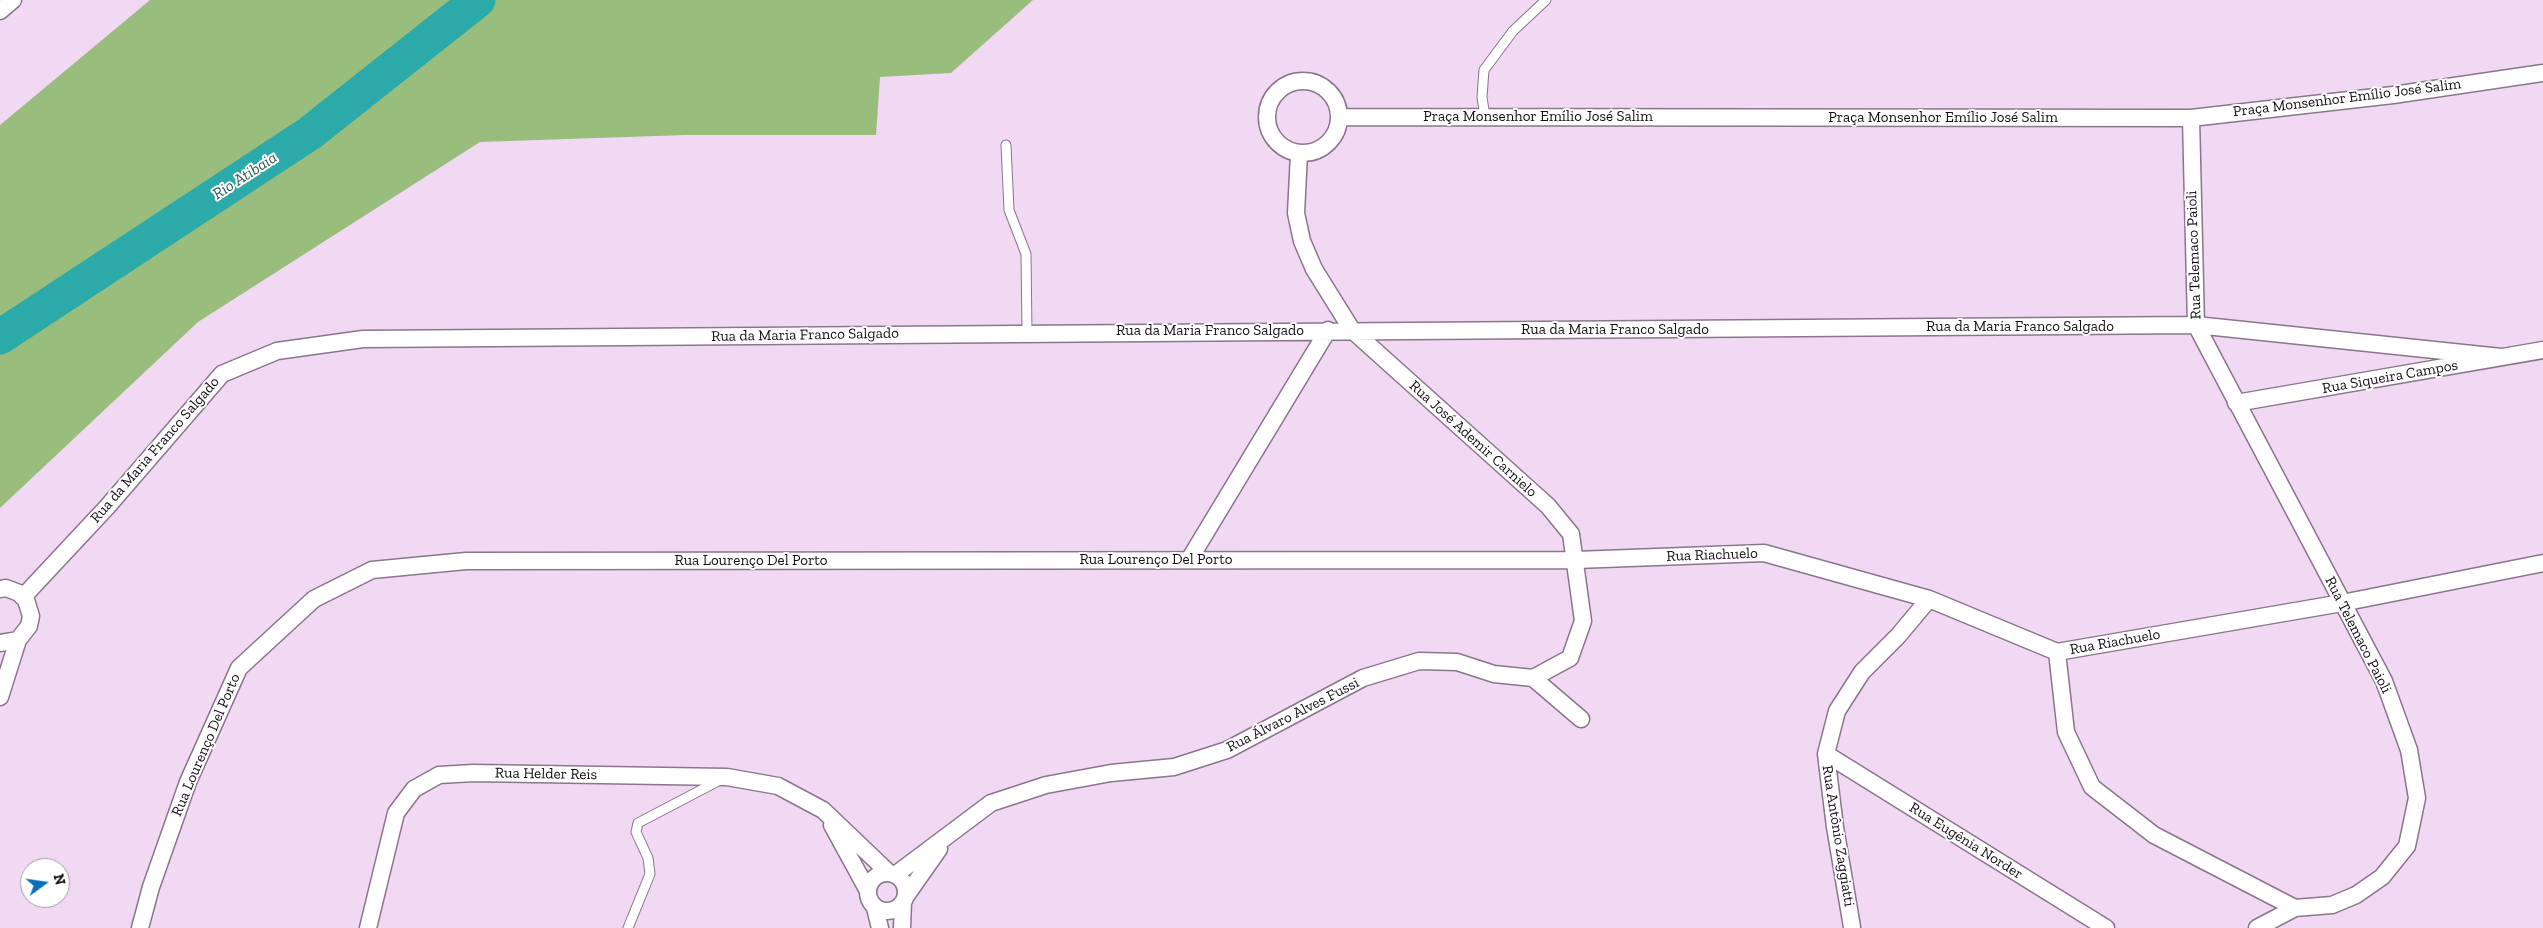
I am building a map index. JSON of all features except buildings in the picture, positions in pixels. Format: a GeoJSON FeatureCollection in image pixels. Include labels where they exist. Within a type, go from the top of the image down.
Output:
{"type":"FeatureCollection","features":[{"type":"Feature","properties":{"kind":"street"},"geometry":{"type":"LineString","coordinates":[[0,11],[13,0]]}},
{"type":"Feature","properties":{"kind":"street","name":"Praça Monsenhor Emílio José Salim"},"geometry":{"type":"LineString","coordinates":[[1340,117],[2191,118],[2394,96],[2543,73]]}},
{"type":"Feature","properties":{"kind":"street"},"geometry":{"type":"LineString","coordinates":[[1297,81],[1309,81],[1321,85],[1330,94],[1340,117],[1332,139],[1324,147],[1313,152],[1299,154],[1280,146],[1272,138],[1266,116],[1268,103],[1275,92],[1285,85],[1297,81]]}},
{"type":"Feature","properties":{"kind":"street","name":"Rua Telemaco Paioli"},"geometry":{"type":"LineString","coordinates":[[2191,118],[2196,325],[2384,681],[2409,750],[2416,798],[2413,826],[2407,846],[2382,877],[2356,895],[2332,905],[2295,908]]}},
{"type":"Feature","properties":{"kind":"street","name":"Rua José Ademir Carnielo"},"geometry":{"type":"LineString","coordinates":[[1299,154],[1296,213],[1302,241],[1314,269],[1352,330],[1548,506],[1571,534],[1576,560]]}},
{"type":"Feature","properties":{"kind":"street","name":"Rua da Maria Franco Salgado"},"geometry":{"type":"LineString","coordinates":[[23,597],[108,506],[222,374],[277,351],[363,339],[1328,330],[2196,325],[2501,357]]}},
{"type":"Feature","properties":{"kind":"street"},"geometry":{"type":"LineString","coordinates":[[1189,560],[1328,330]]}},
{"type":"Feature","properties":{"kind":"street","name":"Rua Siqueira Campos"},"geometry":{"type":"LineString","coordinates":[[2236,403],[2543,350]]}},
{"type":"Feature","properties":{"kind":"street","name":"Rua Riachuelo"},"geometry":{"type":"LineString","coordinates":[[1576,560],[1764,553],[1929,599],[2057,652],[2342,603],[2543,563]]}},
{"type":"Feature","properties":{"kind":"street"},"geometry":{"type":"LineString","coordinates":[[1576,560],[1583,621],[1570,658],[1533,678],[1581,719]]}},
{"type":"Feature","properties":{"kind":"street","name":"Rua Lourenço Del Porto"},"geometry":{"type":"LineString","coordinates":[[140,928],[151,887],[188,782],[239,668],[314,599],[372,570],[466,561],[1576,560]]}},
{"type":"Feature","properties":{"kind":"street"},"geometry":{"type":"LineString","coordinates":[[0,589],[6,588],[23,597],[30,608],[31,616],[29,626],[7,642],[0,665]]}},
{"type":"Feature","properties":{"kind":"street","name":"Rua Antônio Zaggiatti"},"geometry":{"type":"LineString","coordinates":[[1852,928],[1835,827],[1826,754],[1837,711],[1862,672],[1898,636],[1929,599]]}},
{"type":"Feature","properties":{"kind":"street"},"geometry":{"type":"LineString","coordinates":[[0,697],[7,642]]}},
{"type":"Feature","properties":{"kind":"street"},"geometry":{"type":"LineString","coordinates":[[2057,652],[2066,732],[2092,787],[2154,835],[2295,908]]}},
{"type":"Feature","properties":{"kind":"street","name":"Rua Álvaro Alves Fussi"},"geometry":{"type":"LineString","coordinates":[[892,874],[946,838],[991,803],[1046,785],[1112,773],[1174,767],[1227,750],[1364,678],[1419,661],[1456,662],[1494,674],[1533,678]]}},
{"type":"Feature","properties":{"kind":"street","name":"Rua Eugênia Norder"},"geometry":{"type":"LineString","coordinates":[[1826,754],[2106,928]]}},
{"type":"Feature","properties":{"kind":"street","name":"Rua Helder Reis"},"geometry":{"type":"LineString","coordinates":[[368,928],[396,813],[414,789],[439,775],[473,773],[727,777],[778,786],[823,810],[892,874]]}},
{"type":"Feature","properties":{"kind":"street"},"geometry":{"type":"LineString","coordinates":[[823,810],[868,891],[880,928]]}},
{"type":"Feature","properties":{"kind":"street","name":"Rua Álvaro Alves Fussi"},"geometry":{"type":"LineString","coordinates":[[904,899],[946,838]]}},
{"type":"Feature","properties":{"kind":"street"},"geometry":{"type":"LineString","coordinates":[[868,891],[872,879],[883,873],[892,874],[904,884],[902,928]]}},
{"type":"Feature","properties":{"kind":"street"},"geometry":{"type":"LineString","coordinates":[[875,908],[887,912],[894,910],[904,899]]}},
{"type":"Feature","properties":{"kind":"street"},"geometry":{"type":"LineString","coordinates":[[2257,928],[2295,908]]}},
{"type":"Feature","properties":{"kind":"lane"},"geometry":{"type":"LineString","coordinates":[[1485,117],[1482,97],[1484,70],[1513,31],[1546,0]]}},
{"type":"Feature","properties":{"kind":"lane"},"geometry":{"type":"LineString","coordinates":[[1006,145],[1009,210],[1026,254],[1027,333]]}},
{"type":"Feature","properties":{"kind":"lane"},"geometry":{"type":"LineString","coordinates":[[628,928],[650,874],[648,858],[636,832],[638,823],[727,777]]}},
{"type":"Feature","properties":{"kind":"green space"},"geometry":{"type":"Polygon","coordinates":[[[150,0],[1033,0],[951,73],[880,77],[876,135],[685,135],[480,142],[198,322],[0,508],[0,125],[150,0]]]}},
{"type":"Feature","properties":{"kind":"waterway","name":"Rio Atibaia"},"geometry":{"type":"LineString","coordinates":[[0,337],[310,133],[478,0]]}}]}
